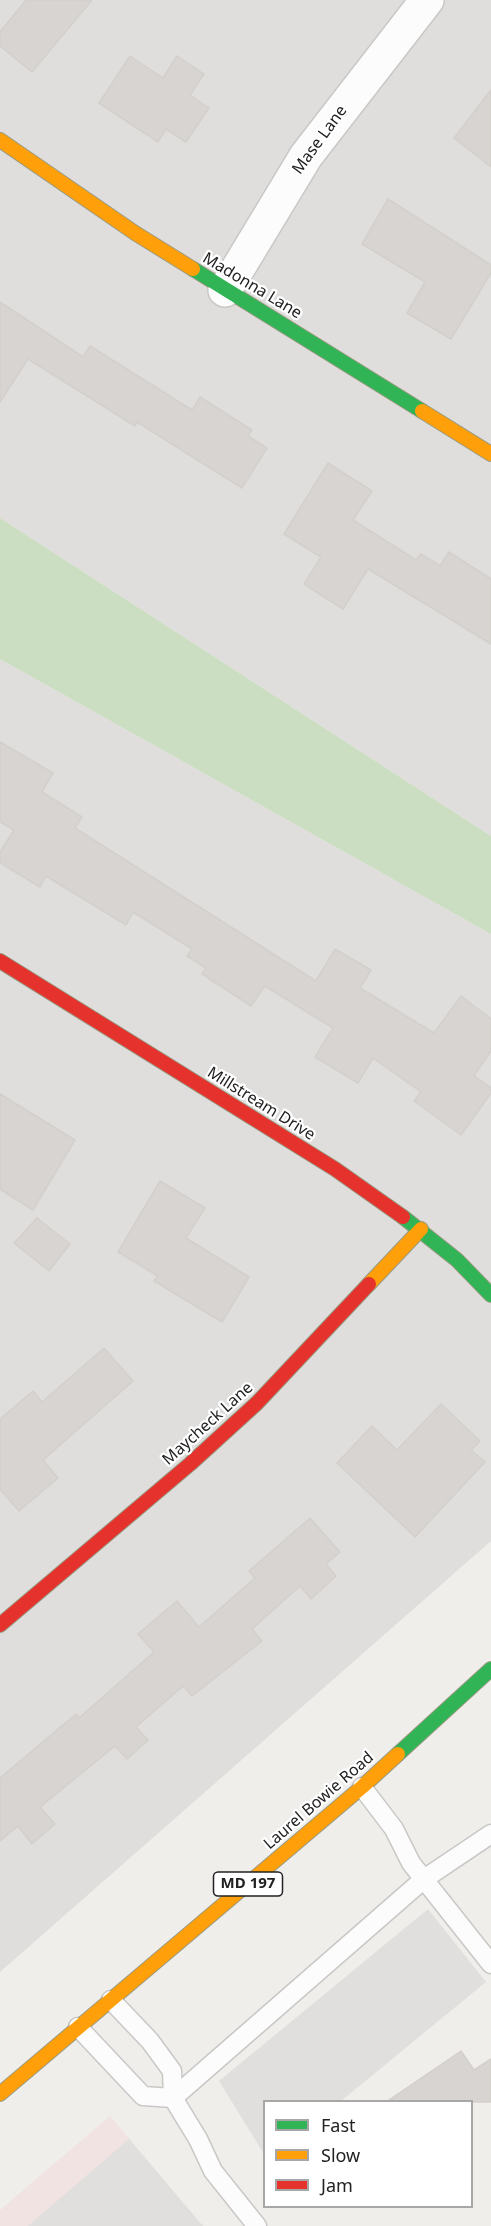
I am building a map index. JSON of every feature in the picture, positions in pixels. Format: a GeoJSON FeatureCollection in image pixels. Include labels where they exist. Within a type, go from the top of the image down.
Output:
{"type":"FeatureCollection","features":[{"type":"Feature","properties":{"kind":"street","name":"Mase Lane"},"geometry":{"type":"LineString","coordinates":[[225,290],[306,156],[427,0]]}},
{"type":"Feature","properties":{"kind":"street","name":"Madonna Lane"},"geometry":{"type":"LineString","coordinates":[[0,140],[135,233],[491,454]]}},
{"type":"Feature","properties":{"kind":"street","name":"Millstream Drive"},"geometry":{"type":"LineString","coordinates":[[0,961],[335,1169],[421,1228],[491,1295]]}},
{"type":"Feature","properties":{"kind":"street","name":"Maycheck Lane"},"geometry":{"type":"LineString","coordinates":[[0,1625],[172,1479],[257,1403],[421,1228]]}},
{"type":"Feature","properties":{"kind":"street","name":"Laurel Bowie Road"},"geometry":{"type":"LineString","coordinates":[[0,2094],[362,1787],[491,1669]]}},
{"type":"Feature","properties":{"kind":"lane"},"geometry":{"type":"LineString","coordinates":[[362,1787],[394,1829],[411,1863],[491,1964]]}},
{"type":"Feature","properties":{"kind":"lane"},"geometry":{"type":"LineString","coordinates":[[78,2027],[143,2096],[173,2098],[424,1880],[491,1834]]}},
{"type":"Feature","properties":{"kind":"lane"},"geometry":{"type":"LineString","coordinates":[[111,2000],[150,2041],[172,2071],[173,2098],[198,2139],[213,2171],[257,2226]]}},
{"type":"Feature","properties":{"kind":"shaded area"},"geometry":{"type":"Polygon","coordinates":[[[0,0],[491,0],[491,836],[0,518],[0,0]]]}},
{"type":"Feature","properties":{"kind":"shaded area"},"geometry":{"type":"Polygon","coordinates":[[[0,659],[491,934],[491,1541],[0,1972],[0,659]]]}},
{"type":"Feature","properties":{"kind":"shaded area"},"geometry":{"type":"Polygon","coordinates":[[[428,1909],[486,1982],[342,2100],[263,2100],[263,2152],[219,2081],[428,1909]]]}},
{"type":"Feature","properties":{"kind":"shaded area"},"geometry":{"type":"Polygon","coordinates":[[[110,2116],[203,2226],[0,2226],[0,2210],[110,2116]]]}},
{"type":"Feature","properties":{"kind":"shaded area"},"geometry":{"type":"Polygon","coordinates":[[[129,2139],[203,2226],[28,2226],[129,2139]]]}},
{"type":"Feature","properties":{"kind":"green space"},"geometry":{"type":"Polygon","coordinates":[[[0,518],[491,836],[491,934],[0,659],[0,518]]]}},
{"type":"Feature","properties":{"kind":"building"},"geometry":{"type":"Polygon","coordinates":[[[26,0],[92,0],[32,72],[0,46],[0,32],[26,0]]]}},
{"type":"Feature","properties":{"kind":"building"},"geometry":{"type":"Polygon","coordinates":[[[130,56],[163,78],[177,56],[204,74],[190,95],[209,108],[186,142],[166,129],[158,142],[99,103],[130,56]]]}},
{"type":"Feature","properties":{"kind":"building"},"geometry":{"type":"Polygon","coordinates":[[[491,90],[491,167],[454,138],[491,90]]]}},
{"type":"Feature","properties":{"kind":"building"},"geometry":{"type":"Polygon","coordinates":[[[388,199],[491,265],[491,273],[451,339],[407,313],[425,282],[362,244],[388,199]]]}},
{"type":"Feature","properties":{"kind":"building"},"geometry":{"type":"Polygon","coordinates":[[[0,302],[83,357],[90,346],[192,410],[200,397],[252,430],[248,436],[267,448],[242,488],[137,422],[135,426],[28,359],[0,402],[0,302]]]}},
{"type":"Feature","properties":{"kind":"building"},"geometry":{"type":"Polygon","coordinates":[[[328,463],[372,491],[353,520],[416,560],[421,554],[440,566],[449,552],[491,579],[491,644],[368,569],[343,609],[304,584],[321,557],[284,534],[328,463]]]}},
{"type":"Feature","properties":{"kind":"building"},"geometry":{"type":"Polygon","coordinates":[[[0,742],[53,773],[42,792],[82,817],[75,828],[316,981],[335,949],[371,970],[360,988],[434,1033],[461,996],[491,1019],[491,1051],[474,1076],[491,1088],[491,1093],[461,1135],[414,1101],[421,1092],[373,1058],[358,1083],[315,1057],[333,1028],[265,986],[251,1006],[202,974],[206,968],[187,956],[192,949],[133,912],[126,925],[46,876],[40,887],[0,863],[0,852],[14,830],[0,822],[0,742]]]}},
{"type":"Feature","properties":{"kind":"building"},"geometry":{"type":"Polygon","coordinates":[[[0,1094],[75,1140],[33,1210],[0,1189],[0,1094]]]}},
{"type":"Feature","properties":{"kind":"building"},"geometry":{"type":"Polygon","coordinates":[[[160,1181],[205,1208],[186,1238],[249,1277],[222,1322],[154,1281],[158,1276],[118,1252],[160,1181]]]}},
{"type":"Feature","properties":{"kind":"building"},"geometry":{"type":"Polygon","coordinates":[[[37,1218],[70,1244],[49,1271],[14,1243],[37,1218]]]}},
{"type":"Feature","properties":{"kind":"building"},"geometry":{"type":"Polygon","coordinates":[[[104,1348],[133,1381],[43,1460],[58,1478],[19,1511],[0,1489],[0,1419],[33,1391],[42,1402],[104,1348]]]}},
{"type":"Feature","properties":{"kind":"building"},"geometry":{"type":"Polygon","coordinates":[[[441,1404],[480,1441],[471,1450],[485,1462],[415,1537],[337,1463],[372,1426],[397,1450],[441,1404]]]}},
{"type":"Feature","properties":{"kind":"building"},"geometry":{"type":"Polygon","coordinates":[[[310,1518],[340,1552],[326,1564],[336,1576],[311,1599],[300,1586],[252,1629],[262,1641],[192,1696],[183,1686],[136,1727],[148,1740],[127,1759],[115,1746],[40,1807],[55,1824],[32,1844],[18,1826],[0,1841],[0,1778],[76,1714],[79,1718],[154,1652],[138,1634],[177,1601],[199,1627],[255,1578],[249,1571],[310,1518]]]}},
{"type":"Feature","properties":{"kind":"building"},"geometry":{"type":"Polygon","coordinates":[[[461,2051],[474,2070],[491,2059],[491,2102],[389,2100],[461,2051]]]}},
{"type":"Feature","properties":{"kind":"traffic: fast"},"geometry":{"type":"LineString","coordinates":[[193,269],[422,411]]}},
{"type":"Feature","properties":{"kind":"traffic: fast"},"geometry":{"type":"LineString","coordinates":[[403,1217],[457,1260],[491,1295]]}},
{"type":"Feature","properties":{"kind":"traffic: fast"},"geometry":{"type":"LineString","coordinates":[[398,1754],[491,1669]]}},
{"type":"Feature","properties":{"kind":"traffic: slow"},"geometry":{"type":"LineString","coordinates":[[0,140],[135,233],[193,269]]}},
{"type":"Feature","properties":{"kind":"traffic: slow"},"geometry":{"type":"LineString","coordinates":[[422,411],[491,454]]}},
{"type":"Feature","properties":{"kind":"traffic: slow"},"geometry":{"type":"LineString","coordinates":[[369,1284],[421,1229]]}},
{"type":"Feature","properties":{"kind":"traffic: slow"},"geometry":{"type":"LineString","coordinates":[[0,2094],[398,1754]]}},
{"type":"Feature","properties":{"kind":"traffic: jam"},"geometry":{"type":"LineString","coordinates":[[0,961],[335,1169],[403,1217]]}},
{"type":"Feature","properties":{"kind":"traffic: jam"},"geometry":{"type":"LineString","coordinates":[[0,1625],[190,1464],[257,1403],[369,1284]]}}]}
